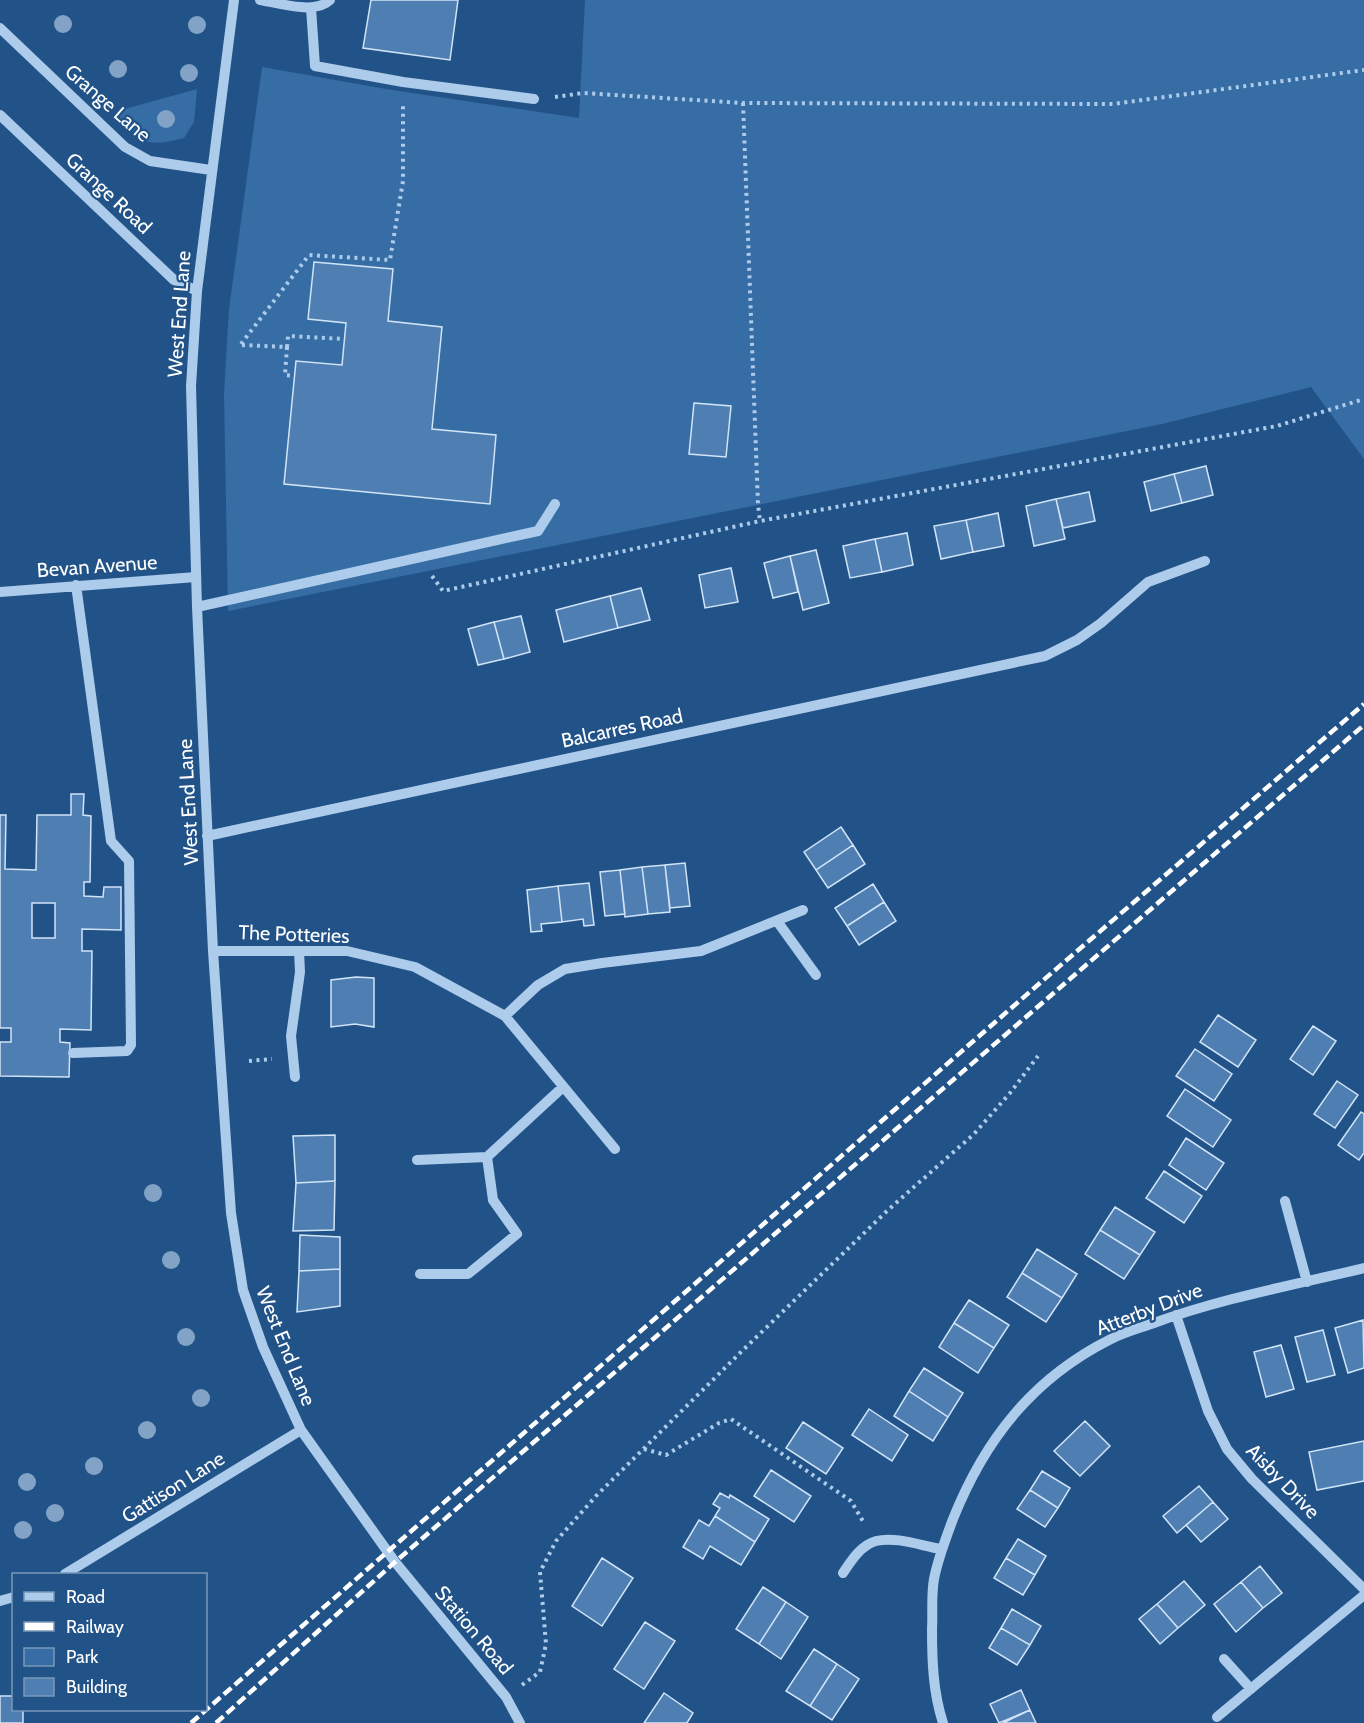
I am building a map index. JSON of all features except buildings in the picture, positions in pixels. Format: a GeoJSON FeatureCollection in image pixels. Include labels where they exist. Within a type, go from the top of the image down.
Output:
{"type":"FeatureCollection","features":[{"type":"Feature","properties":{"kind":"street","name":"West End Lane"},"geometry":{"type":"LineString","coordinates":[[234,0],[197,291],[191,386],[197,607],[207,836],[231,1213],[243,1290],[263,1347],[301,1430],[395,1562]]}},
{"type":"Feature","properties":{"kind":"street"},"geometry":{"type":"LineString","coordinates":[[260,0],[311,8],[321,7],[330,0]]}},
{"type":"Feature","properties":{"kind":"street"},"geometry":{"type":"LineString","coordinates":[[311,8],[315,66],[403,82],[534,99]]}},
{"type":"Feature","properties":{"kind":"street","name":"Grange Lane"},"geometry":{"type":"LineString","coordinates":[[0,28],[125,147],[150,161],[211,170]]}},
{"type":"Feature","properties":{"kind":"street","name":"Grange Road"},"geometry":{"type":"LineString","coordinates":[[0,115],[174,280],[197,291]]}},
{"type":"Feature","properties":{"kind":"street"},"geometry":{"type":"LineString","coordinates":[[197,607],[538,531],[555,504]]}},
{"type":"Feature","properties":{"kind":"street","name":"Balcarres Road"},"geometry":{"type":"LineString","coordinates":[[207,836],[1045,656],[1077,640],[1101,623],[1148,582],[1205,561]]}},
{"type":"Feature","properties":{"kind":"street","name":"Bevan Avenue"},"geometry":{"type":"LineString","coordinates":[[0,592],[196,577]]}},
{"type":"Feature","properties":{"kind":"street"},"geometry":{"type":"LineString","coordinates":[[73,1053],[127,1051],[130,1045],[129,861],[111,841],[76,585]]}},
{"type":"Feature","properties":{"kind":"street"},"geometry":{"type":"LineString","coordinates":[[505,1016],[538,985],[565,969],[701,951],[803,910]]}},
{"type":"Feature","properties":{"kind":"street"},"geometry":{"type":"LineString","coordinates":[[777,921],[816,975]]}},
{"type":"Feature","properties":{"kind":"street","name":"The Potteries"},"geometry":{"type":"LineString","coordinates":[[213,951],[347,951],[415,967],[505,1016],[615,1149]]}},
{"type":"Feature","properties":{"kind":"street"},"geometry":{"type":"LineString","coordinates":[[295,1077],[291,1036],[300,972],[299,951]]}},
{"type":"Feature","properties":{"kind":"street"},"geometry":{"type":"LineString","coordinates":[[417,1160],[487,1157],[563,1087]]}},
{"type":"Feature","properties":{"kind":"street"},"geometry":{"type":"LineString","coordinates":[[420,1274],[468,1274],[517,1234],[493,1200],[487,1157]]}},
{"type":"Feature","properties":{"kind":"street"},"geometry":{"type":"LineString","coordinates":[[1285,1201],[1307,1282]]}},
{"type":"Feature","properties":{"kind":"street","name":"Atterby Drive"},"geometry":{"type":"LineString","coordinates":[[943,1723],[936,1700],[932,1660],[934,1581],[941,1550],[968,1483],[993,1439],[1025,1401],[1073,1362],[1112,1338],[1228,1299],[1364,1268]]}},
{"type":"Feature","properties":{"kind":"street","name":"Aisby Drive"},"geometry":{"type":"LineString","coordinates":[[1176,1315],[1208,1411],[1227,1449],[1252,1479],[1364,1589]]}},
{"type":"Feature","properties":{"kind":"street","name":"Gattison Lane"},"geometry":{"type":"LineString","coordinates":[[68,1573],[301,1430]]}},
{"type":"Feature","properties":{"kind":"street"},"geometry":{"type":"LineString","coordinates":[[843,1573],[856,1554],[875,1541],[899,1541],[941,1550]]}},
{"type":"Feature","properties":{"kind":"street","name":"Station Road"},"geometry":{"type":"LineString","coordinates":[[395,1562],[506,1697],[520,1723]]}},
{"type":"Feature","properties":{"kind":"street"},"geometry":{"type":"LineString","coordinates":[[1217,1717],[1364,1595]]}},
{"type":"Feature","properties":{"kind":"street"},"geometry":{"type":"LineString","coordinates":[[1224,1659],[1251,1689]]}},
{"type":"Feature","properties":{"kind":"path"},"geometry":{"type":"LineString","coordinates":[[534,99],[583,93],[743,103],[1113,104],[1364,70]]}},
{"type":"Feature","properties":{"kind":"path"},"geometry":{"type":"LineString","coordinates":[[287,347],[242,345],[309,255],[390,260],[403,181],[403,82]]}},
{"type":"Feature","properties":{"kind":"path"},"geometry":{"type":"LineString","coordinates":[[743,103],[760,521]]}},
{"type":"Feature","properties":{"kind":"path"},"geometry":{"type":"LineString","coordinates":[[294,376],[285,375],[288,336],[344,339]]}},
{"type":"Feature","properties":{"kind":"path"},"geometry":{"type":"LineString","coordinates":[[419,559],[443,591],[760,521],[1277,426],[1364,399]]}},
{"type":"Feature","properties":{"kind":"path"},"geometry":{"type":"LineString","coordinates":[[506,1697],[540,1672],[546,1644],[540,1572],[556,1541],[596,1496],[643,1449],[873,1224],[974,1134],[1010,1093],[1038,1056]]}},
{"type":"Feature","properties":{"kind":"path"},"geometry":{"type":"LineString","coordinates":[[643,1449],[666,1455],[719,1423],[731,1419],[851,1502],[875,1541]]}},
{"type":"Feature","properties":{"kind":"green space"},"geometry":{"type":"Polygon","coordinates":[[[585,0],[1364,0],[1364,459],[1311,387],[1162,424],[228,611],[224,394],[229,309],[262,67],[386,89],[579,118],[585,0]]]}},
{"type":"Feature","properties":{"kind":"green space"},"geometry":{"type":"Polygon","coordinates":[[[197,89],[194,122],[184,138],[160,143],[144,140],[137,136],[114,112],[197,89]]]}},
{"type":"Feature","properties":{"kind":"railway"},"geometry":{"type":"LineString","coordinates":[[207,1709],[1040,983],[1364,704]]}},
{"type":"Feature","properties":{"kind":"railway"},"geometry":{"type":"LineString","coordinates":[[216,1723],[395,1562],[1364,725]]}},
{"type":"Feature","properties":{"kind":"railway"},"geometry":{"type":"LineString","coordinates":[[191,1723],[205,1711]]}}]}
